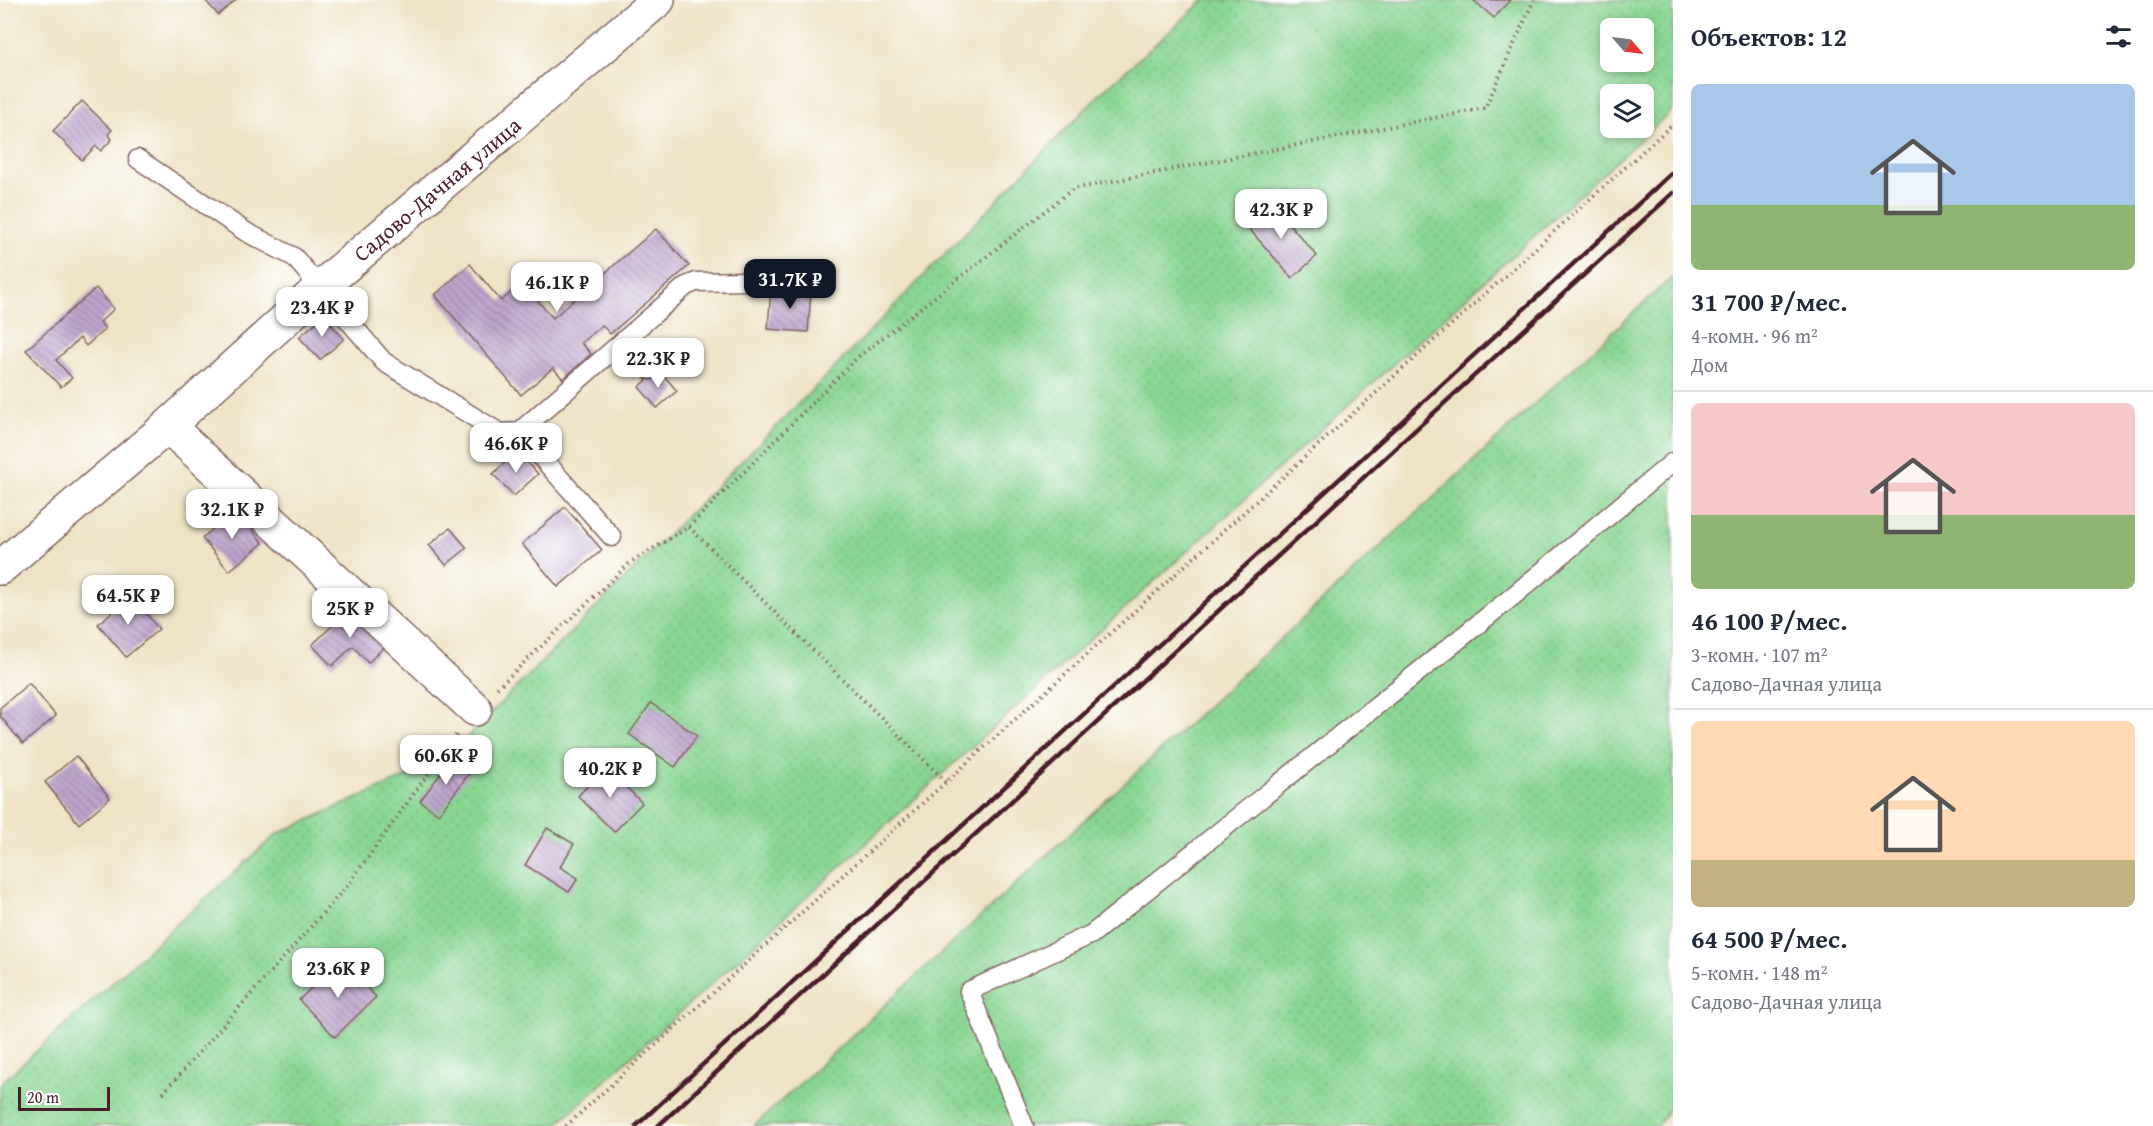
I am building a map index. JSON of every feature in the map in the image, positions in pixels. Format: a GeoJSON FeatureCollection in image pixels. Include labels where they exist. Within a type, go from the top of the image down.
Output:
{"type":"FeatureCollection","features":[{"type":"Feature","properties":{"kind":"street","name":"Садово-Дачная улица"},"geometry":{"type":"LineString","coordinates":[[0,568],[168,426],[321,287],[658,0]]}},
{"type":"Feature","properties":{"kind":"street"},"geometry":{"type":"LineString","coordinates":[[168,426],[475,709]]}},
{"type":"Feature","properties":{"kind":"lane"},"geometry":{"type":"LineString","coordinates":[[138,159],[246,232],[294,257],[384,362],[500,433],[519,432],[686,286],[696,282],[792,280]]}},
{"type":"Feature","properties":{"kind":"lane"},"geometry":{"type":"LineString","coordinates":[[624,340],[650,370]]}},
{"type":"Feature","properties":{"kind":"lane"},"geometry":{"type":"LineString","coordinates":[[519,432],[612,537]]}},
{"type":"Feature","properties":{"kind":"lane"},"geometry":{"type":"LineString","coordinates":[[1024,1126],[969,991],[1092,934],[1513,596],[1673,462]]}},
{"type":"Feature","properties":{"kind":"path"},"geometry":{"type":"LineString","coordinates":[[163,1093],[348,885],[475,709],[632,561],[689,526],[858,357],[1073,189],[1485,108],[1534,0]]}},
{"type":"Feature","properties":{"kind":"path"},"geometry":{"type":"LineString","coordinates":[[566,1126],[1673,124]]}},
{"type":"Feature","properties":{"kind":"path"},"geometry":{"type":"LineString","coordinates":[[689,526],[946,782]]}},
{"type":"Feature","properties":{"kind":"green space"},"geometry":{"type":"Polygon","coordinates":[[[1204,0],[1673,0],[1673,110],[1654,127],[1654,84],[1600,84],[1600,138],[1642,138],[555,1126],[0,1126],[0,1084],[277,834],[444,760],[847,355],[1102,92],[1204,0]]]}},
{"type":"Feature","properties":{"kind":"green space"},"geometry":{"type":"Polygon","coordinates":[[[1673,276],[1673,1103],[1658,1126],[754,1126],[1673,276]]]}},
{"type":"Feature","properties":{"kind":"building"},"geometry":{"type":"Polygon","coordinates":[[[205,0],[236,0],[218,15],[205,0]]]}},
{"type":"Feature","properties":{"kind":"building"},"geometry":{"type":"Polygon","coordinates":[[[1473,0],[1510,0],[1494,18],[1473,0]]]}},
{"type":"Feature","properties":{"kind":"building"},"geometry":{"type":"Polygon","coordinates":[[[82,101],[112,130],[108,134],[112,139],[101,151],[96,146],[82,160],[53,131],[82,101]]]}},
{"type":"Feature","properties":{"kind":"building"},"geometry":{"type":"Polygon","coordinates":[[[1270,202],[1317,256],[1292,278],[1245,224],[1270,202]]]}},
{"type":"Feature","properties":{"kind":"building"},"geometry":{"type":"Polygon","coordinates":[[[656,229],[689,266],[610,334],[602,325],[581,343],[591,354],[563,379],[553,368],[521,395],[435,295],[470,264],[501,301],[522,283],[553,318],[656,229]]]}},
{"type":"Feature","properties":{"kind":"building"},"geometry":{"type":"Polygon","coordinates":[[[96,288],[114,309],[100,322],[105,329],[86,346],[80,338],[56,360],[72,378],[61,387],[26,350],[96,288]]]}},
{"type":"Feature","properties":{"kind":"building"},"geometry":{"type":"Polygon","coordinates":[[[771,288],[811,291],[808,332],[768,329],[771,288]]]}},
{"type":"Feature","properties":{"kind":"building"},"geometry":{"type":"Polygon","coordinates":[[[324,316],[344,339],[320,360],[299,337],[324,316]]]}},
{"type":"Feature","properties":{"kind":"building"},"geometry":{"type":"Polygon","coordinates":[[[659,370],[677,391],[657,408],[639,387],[659,370]]]}},
{"type":"Feature","properties":{"kind":"building"},"geometry":{"type":"Polygon","coordinates":[[[517,451],[538,474],[514,496],[493,474],[517,451]]]}},
{"type":"Feature","properties":{"kind":"building"},"geometry":{"type":"Polygon","coordinates":[[[565,507],[602,550],[558,587],[522,544],[565,507]]]}},
{"type":"Feature","properties":{"kind":"building"},"geometry":{"type":"Polygon","coordinates":[[[236,510],[263,543],[229,571],[202,538],[236,510]]]}},
{"type":"Feature","properties":{"kind":"building"},"geometry":{"type":"Polygon","coordinates":[[[450,528],[467,548],[446,565],[429,545],[450,528]]]}},
{"type":"Feature","properties":{"kind":"building"},"geometry":{"type":"Polygon","coordinates":[[[131,596],[159,629],[126,657],[98,624],[131,596]]]}},
{"type":"Feature","properties":{"kind":"building"},"geometry":{"type":"Polygon","coordinates":[[[352,607],[387,644],[368,663],[353,646],[332,666],[312,645],[352,607]]]}},
{"type":"Feature","properties":{"kind":"building"},"geometry":{"type":"Polygon","coordinates":[[[29,683],[56,716],[23,744],[0,716],[0,708],[29,683]]]}},
{"type":"Feature","properties":{"kind":"building"},"geometry":{"type":"Polygon","coordinates":[[[651,703],[697,736],[675,767],[629,734],[651,703]]]}},
{"type":"Feature","properties":{"kind":"building"},"geometry":{"type":"Polygon","coordinates":[[[76,756],[110,798],[79,824],[45,782],[76,756]]]}},
{"type":"Feature","properties":{"kind":"building"},"geometry":{"type":"Polygon","coordinates":[[[453,757],[471,771],[439,814],[420,801],[453,757]]]}},
{"type":"Feature","properties":{"kind":"building"},"geometry":{"type":"Polygon","coordinates":[[[606,767],[642,803],[614,832],[578,796],[606,767]]]}},
{"type":"Feature","properties":{"kind":"building"},"geometry":{"type":"Polygon","coordinates":[[[547,828],[574,844],[560,867],[578,878],[569,892],[525,865],[547,828]]]}},
{"type":"Feature","properties":{"kind":"building"},"geometry":{"type":"Polygon","coordinates":[[[340,960],[376,997],[335,1037],[299,1000],[340,960]]]}},
{"type":"Feature","properties":{"kind":"railway"},"geometry":{"type":"LineString","coordinates":[[636,1126],[1673,172]]}},
{"type":"Feature","properties":{"kind":"railway"},"geometry":{"type":"LineString","coordinates":[[658,1126],[1673,193]]}}]}
